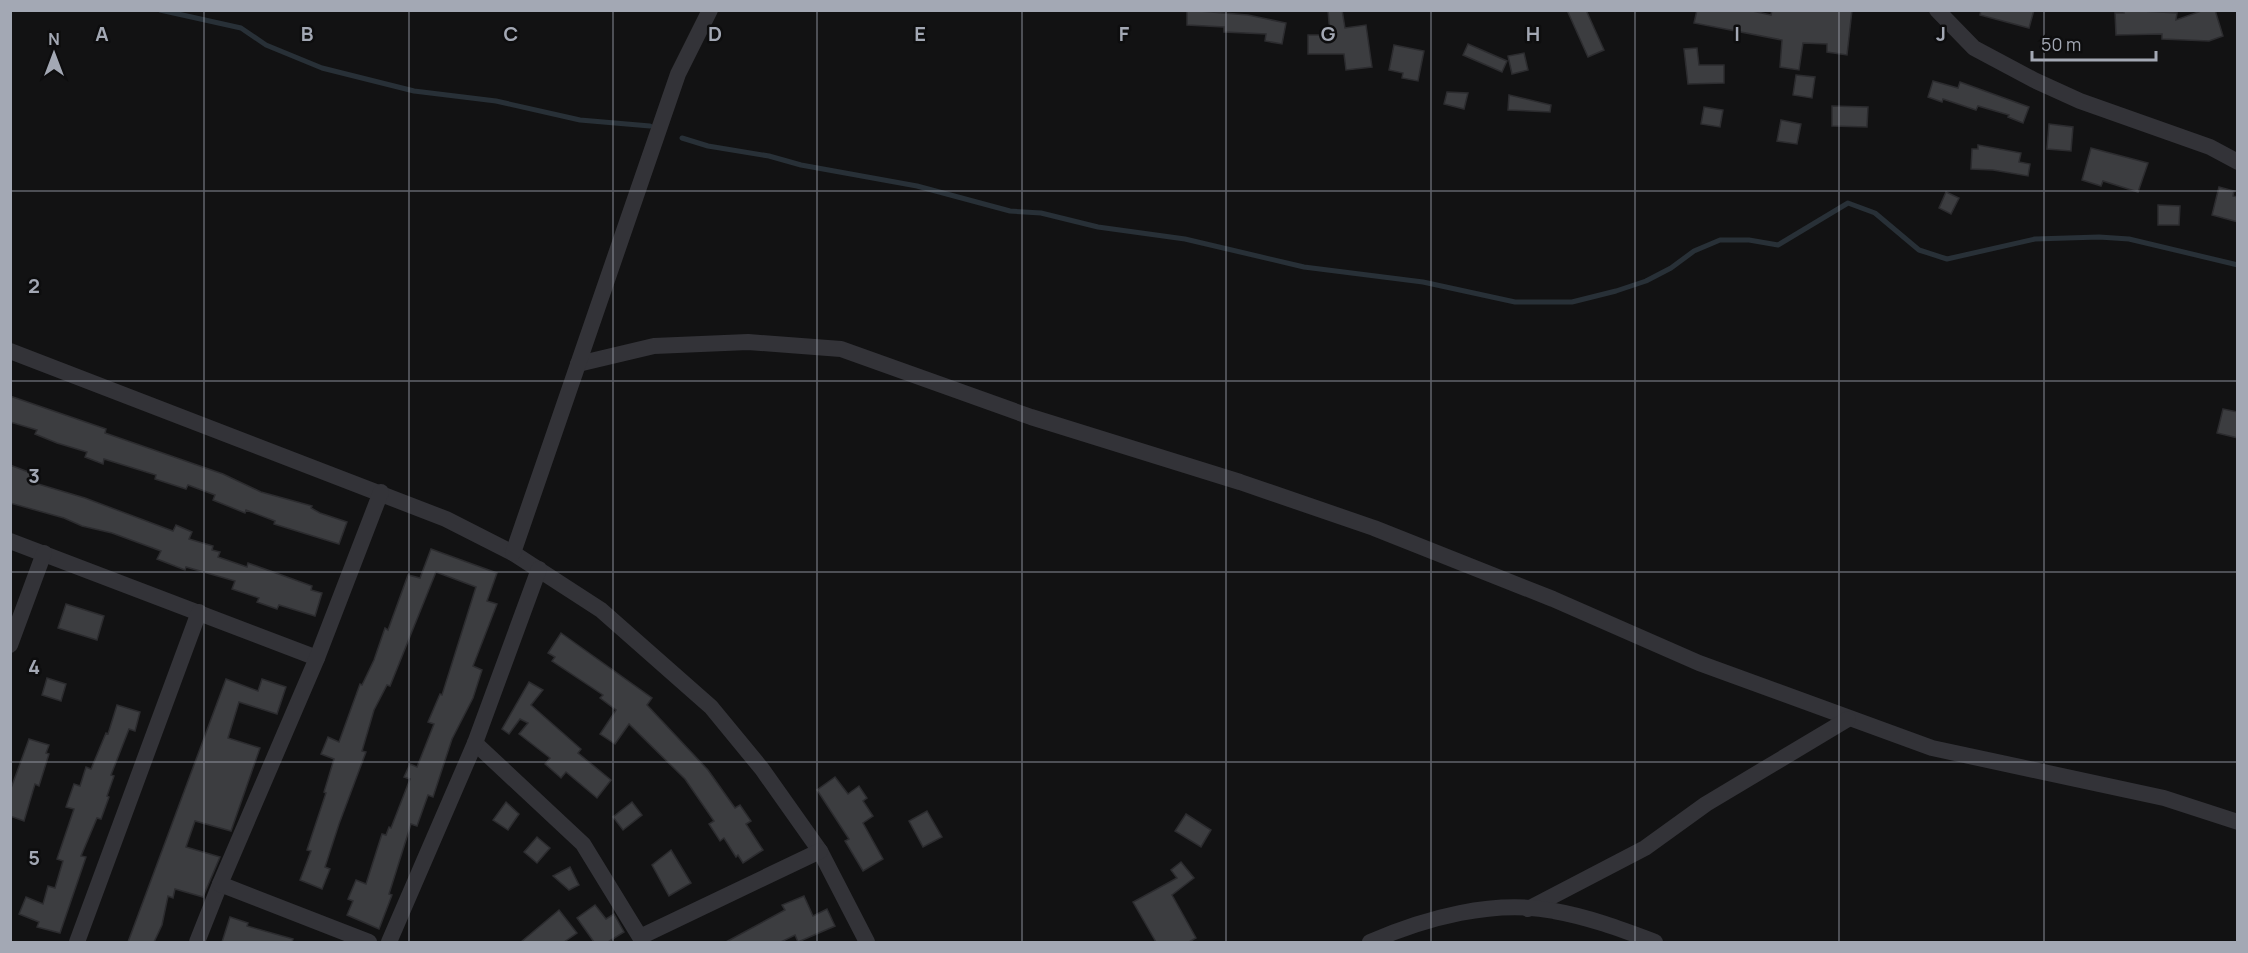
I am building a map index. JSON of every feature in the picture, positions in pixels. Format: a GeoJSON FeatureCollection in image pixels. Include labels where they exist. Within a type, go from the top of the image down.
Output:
{"type":"FeatureCollection","features":[{"type":"Feature","properties":{"kind":"street"},"geometry":{"type":"LineString","coordinates":[[513,553],[678,74],[710,10]]}},
{"type":"Feature","properties":{"kind":"street"},"geometry":{"type":"LineString","coordinates":[[1937,10],[1974,48],[2034,80],[2080,101],[2210,147],[2238,162]]}},
{"type":"Feature","properties":{"kind":"street"},"geometry":{"type":"LineString","coordinates":[[578,364],[654,346],[748,342],[841,349],[1031,417],[1240,482],[1374,528],[1553,599],[1699,663],[1932,748],[2164,798],[2238,822]]}},
{"type":"Feature","properties":{"kind":"street"},"geometry":{"type":"LineString","coordinates":[[10,351],[381,492],[446,519],[513,553],[601,610],[711,707],[756,762],[820,851],[867,942]]}},
{"type":"Feature","properties":{"kind":"street"},"geometry":{"type":"LineString","coordinates":[[197,942],[317,658],[381,492]]}},
{"type":"Feature","properties":{"kind":"street"},"geometry":{"type":"LineString","coordinates":[[10,541],[317,658]]}},
{"type":"Feature","properties":{"kind":"street"},"geometry":{"type":"LineString","coordinates":[[10,645],[44,553]]}},
{"type":"Feature","properties":{"kind":"street"},"geometry":{"type":"LineString","coordinates":[[389,942],[475,742],[539,569]]}},
{"type":"Feature","properties":{"kind":"street"},"geometry":{"type":"LineString","coordinates":[[77,942],[199,612]]}},
{"type":"Feature","properties":{"kind":"street"},"geometry":{"type":"LineString","coordinates":[[1528,909],[1645,848],[1706,804],[1848,719]]}},
{"type":"Feature","properties":{"kind":"street"},"geometry":{"type":"LineString","coordinates":[[475,742],[583,844],[634,940],[820,851]]}},
{"type":"Feature","properties":{"kind":"street"},"geometry":{"type":"LineString","coordinates":[[220,884],[369,942]]}},
{"type":"Feature","properties":{"kind":"street"},"geometry":{"type":"LineString","coordinates":[[1370,942],[1399,929],[1434,920],[1474,912],[1528,909],[1564,913],[1616,927],[1655,942]]}},
{"type":"Feature","properties":{"kind":"building"},"geometry":{"type":"Polygon","coordinates":[[[1187,10],[1248,15],[1286,23],[1282,44],[1265,41],[1266,34],[1224,32],[1224,27],[1187,25],[1187,10]]]}},
{"type":"Feature","properties":{"kind":"building"},"geometry":{"type":"Polygon","coordinates":[[[1328,10],[1342,10],[1345,28],[1366,25],[1372,67],[1346,70],[1344,54],[1308,54],[1308,35],[1330,35],[1328,10]]]}},
{"type":"Feature","properties":{"kind":"building"},"geometry":{"type":"Polygon","coordinates":[[[1567,10],[1586,10],[1604,50],[1588,57],[1567,10]]]}},
{"type":"Feature","properties":{"kind":"building"},"geometry":{"type":"Polygon","coordinates":[[[1697,10],[1748,10],[1771,15],[1772,10],[1852,10],[1847,55],[1827,52],[1827,44],[1803,43],[1799,70],[1780,67],[1782,40],[1694,23],[1697,10]]]}},
{"type":"Feature","properties":{"kind":"building"},"geometry":{"type":"Polygon","coordinates":[[[1981,10],[2034,10],[2029,28],[1980,15],[1981,10]]]}},
{"type":"Feature","properties":{"kind":"building"},"geometry":{"type":"Polygon","coordinates":[[[2124,10],[2177,13],[2176,20],[2204,10],[2215,10],[2223,36],[2209,41],[2162,39],[2162,34],[2116,35],[2115,13],[2124,13],[2124,10]]]}},
{"type":"Feature","properties":{"kind":"building"},"geometry":{"type":"Polygon","coordinates":[[[1468,44],[1507,61],[1502,72],[1463,55],[1468,44]]]}},
{"type":"Feature","properties":{"kind":"building"},"geometry":{"type":"Polygon","coordinates":[[[1394,45],[1424,51],[1418,81],[1402,78],[1403,73],[1389,70],[1394,45]]]}},
{"type":"Feature","properties":{"kind":"building"},"geometry":{"type":"Polygon","coordinates":[[[1697,48],[1699,65],[1724,65],[1724,83],[1688,84],[1684,49],[1697,48]]]}},
{"type":"Feature","properties":{"kind":"building"},"geometry":{"type":"Polygon","coordinates":[[[1524,53],[1528,70],[1512,74],[1508,56],[1524,53]]]}},
{"type":"Feature","properties":{"kind":"building"},"geometry":{"type":"Polygon","coordinates":[[[1796,75],[1815,77],[1812,98],[1793,95],[1796,75]]]}},
{"type":"Feature","properties":{"kind":"building"},"geometry":{"type":"Polygon","coordinates":[[[1933,81],[1958,88],[1960,82],[2029,107],[2023,123],[2008,117],[2009,115],[1978,106],[1976,110],[1943,99],[1942,102],[1928,97],[1933,81]]]}},
{"type":"Feature","properties":{"kind":"building"},"geometry":{"type":"Polygon","coordinates":[[[1447,92],[1468,93],[1464,109],[1444,104],[1447,92]]]}},
{"type":"Feature","properties":{"kind":"building"},"geometry":{"type":"Polygon","coordinates":[[[1509,95],[1551,105],[1550,112],[1508,110],[1509,95]]]}},
{"type":"Feature","properties":{"kind":"building"},"geometry":{"type":"Polygon","coordinates":[[[1832,106],[1868,107],[1867,127],[1832,126],[1832,106]]]}},
{"type":"Feature","properties":{"kind":"building"},"geometry":{"type":"Polygon","coordinates":[[[1704,107],[1723,110],[1720,127],[1701,124],[1704,107]]]}},
{"type":"Feature","properties":{"kind":"building"},"geometry":{"type":"Polygon","coordinates":[[[1781,120],[1801,124],[1797,144],[1777,141],[1781,120]]]}},
{"type":"Feature","properties":{"kind":"building"},"geometry":{"type":"Polygon","coordinates":[[[2049,124],[2073,127],[2071,151],[2047,149],[2049,124]]]}},
{"type":"Feature","properties":{"kind":"building"},"geometry":{"type":"Polygon","coordinates":[[[1978,145],[2021,153],[2019,162],[2030,164],[2028,176],[1971,169],[1972,149],[1978,149],[1978,145]]]}},
{"type":"Feature","properties":{"kind":"building"},"geometry":{"type":"Polygon","coordinates":[[[2091,148],[2148,163],[2138,192],[2103,181],[2101,186],[2082,180],[2091,148]]]}},
{"type":"Feature","properties":{"kind":"building"},"geometry":{"type":"Polygon","coordinates":[[[2219,187],[2234,191],[2233,196],[2238,197],[2238,222],[2212,215],[2219,187]]]}},
{"type":"Feature","properties":{"kind":"building"},"geometry":{"type":"Polygon","coordinates":[[[1946,192],[1959,198],[1951,214],[1939,208],[1946,192]]]}},
{"type":"Feature","properties":{"kind":"building"},"geometry":{"type":"Polygon","coordinates":[[[2158,205],[2180,206],[2179,225],[2158,225],[2158,205]]]}},
{"type":"Feature","properties":{"kind":"building"},"geometry":{"type":"Polygon","coordinates":[[[10,396],[106,429],[105,433],[223,474],[261,492],[312,506],[311,508],[320,513],[347,522],[339,544],[274,524],[275,521],[246,510],[245,513],[213,500],[215,495],[188,485],[186,489],[155,479],[156,475],[104,459],[103,464],[85,457],[87,452],[57,443],[35,434],[37,430],[10,422],[10,396]]]}},
{"type":"Feature","properties":{"kind":"building"},"geometry":{"type":"Polygon","coordinates":[[[2223,409],[2238,412],[2238,438],[2217,433],[2223,409]]]}},
{"type":"Feature","properties":{"kind":"building"},"geometry":{"type":"Polygon","coordinates":[[[10,465],[31,473],[28,481],[85,498],[173,531],[176,525],[192,532],[189,539],[213,546],[212,550],[220,552],[218,557],[247,567],[248,563],[312,586],[311,590],[322,593],[315,616],[279,605],[277,609],[257,602],[259,598],[232,589],[235,581],[186,567],[185,570],[157,559],[161,551],[112,533],[10,503],[10,465]]]}},
{"type":"Feature","properties":{"kind":"building"},"geometry":{"type":"Polygon","coordinates":[[[431,549],[497,573],[487,601],[497,604],[473,666],[482,670],[473,698],[452,739],[433,797],[428,795],[417,826],[411,824],[389,894],[392,895],[379,929],[347,915],[353,901],[348,899],[356,880],[366,884],[382,834],[386,835],[389,827],[391,828],[410,779],[404,777],[410,764],[417,767],[434,724],[428,722],[440,694],[442,695],[476,587],[436,572],[390,686],[387,685],[374,710],[362,751],[366,752],[325,867],[330,869],[322,889],[300,880],[311,851],[307,850],[326,793],[324,792],[334,759],[321,754],[328,737],[339,742],[360,684],[362,685],[374,660],[385,628],[388,630],[408,575],[420,578],[431,549]]]}},
{"type":"Feature","properties":{"kind":"building"},"geometry":{"type":"Polygon","coordinates":[[[66,604],[104,616],[97,640],[58,628],[66,604]]]}},
{"type":"Feature","properties":{"kind":"building"},"geometry":{"type":"Polygon","coordinates":[[[561,633],[652,698],[647,705],[708,770],[735,808],[740,805],[751,821],[746,824],[763,850],[743,863],[738,855],[736,857],[724,838],[720,841],[709,824],[714,821],[685,779],[629,724],[615,744],[600,734],[616,710],[600,698],[603,695],[552,661],[555,657],[548,653],[561,633]]]}},
{"type":"Feature","properties":{"kind":"building"},"geometry":{"type":"Polygon","coordinates":[[[47,678],[66,684],[61,701],[42,695],[47,678]]]}},
{"type":"Feature","properties":{"kind":"building"},"geometry":{"type":"Polygon","coordinates":[[[226,679],[258,691],[262,679],[286,687],[277,714],[239,702],[228,738],[260,748],[231,831],[195,821],[186,847],[220,857],[203,897],[175,889],[173,898],[168,896],[162,925],[154,942],[128,942],[226,679]]]}},
{"type":"Feature","properties":{"kind":"building"},"geometry":{"type":"Polygon","coordinates":[[[529,682],[543,690],[531,705],[581,749],[578,753],[611,780],[597,798],[566,772],[561,778],[545,764],[550,758],[519,734],[528,723],[520,719],[509,734],[502,729],[529,682]]]}},
{"type":"Feature","properties":{"kind":"building"},"geometry":{"type":"Polygon","coordinates":[[[117,705],[140,712],[135,731],[129,729],[111,775],[114,776],[107,796],[109,797],[101,819],[97,818],[81,856],[86,857],[60,933],[37,927],[39,922],[19,914],[26,897],[43,904],[48,886],[55,888],[63,861],[57,859],[74,809],[66,807],[74,784],[80,786],[86,767],[91,769],[106,733],[108,734],[117,705]]]}},
{"type":"Feature","properties":{"kind":"building"},"geometry":{"type":"Polygon","coordinates":[[[29,739],[49,745],[46,753],[49,754],[39,786],[35,784],[24,821],[10,816],[10,791],[29,739]]]}},
{"type":"Feature","properties":{"kind":"building"},"geometry":{"type":"Polygon","coordinates":[[[835,777],[848,794],[859,786],[867,798],[863,801],[873,816],[863,823],[883,859],[863,871],[845,841],[849,839],[817,790],[835,777]]]}},
{"type":"Feature","properties":{"kind":"building"},"geometry":{"type":"Polygon","coordinates":[[[506,802],[519,814],[508,830],[493,820],[506,802]]]}},
{"type":"Feature","properties":{"kind":"building"},"geometry":{"type":"Polygon","coordinates":[[[632,802],[642,815],[623,830],[613,817],[632,802]]]}},
{"type":"Feature","properties":{"kind":"building"},"geometry":{"type":"Polygon","coordinates":[[[927,811],[942,837],[923,847],[909,821],[927,811]]]}},
{"type":"Feature","properties":{"kind":"building"},"geometry":{"type":"Polygon","coordinates":[[[1186,814],[1211,830],[1201,847],[1175,831],[1186,814]]]}},
{"type":"Feature","properties":{"kind":"building"},"geometry":{"type":"Polygon","coordinates":[[[537,837],[550,848],[537,863],[524,852],[537,837]]]}},
{"type":"Feature","properties":{"kind":"building"},"geometry":{"type":"Polygon","coordinates":[[[671,850],[691,883],[669,896],[652,865],[671,850]]]}},
{"type":"Feature","properties":{"kind":"building"},"geometry":{"type":"Polygon","coordinates":[[[1181,862],[1194,878],[1172,895],[1196,938],[1189,942],[1156,942],[1133,902],[1177,878],[1171,870],[1181,862]]]}},
{"type":"Feature","properties":{"kind":"building"},"geometry":{"type":"Polygon","coordinates":[[[570,867],[579,885],[569,890],[553,876],[570,867]]]}},
{"type":"Feature","properties":{"kind":"building"},"geometry":{"type":"Polygon","coordinates":[[[804,896],[813,916],[827,909],[835,926],[798,942],[795,935],[781,942],[726,942],[785,910],[782,905],[804,896]]]}},
{"type":"Feature","properties":{"kind":"building"},"geometry":{"type":"Polygon","coordinates":[[[595,905],[606,919],[614,914],[624,932],[608,942],[594,942],[577,918],[595,905]]]}},
{"type":"Feature","properties":{"kind":"building"},"geometry":{"type":"Polygon","coordinates":[[[559,910],[577,933],[564,942],[521,942],[559,910]]]}},
{"type":"Feature","properties":{"kind":"building"},"geometry":{"type":"Polygon","coordinates":[[[230,917],[248,923],[247,926],[293,939],[292,942],[222,942],[230,917]]]}},
{"type":"Feature","properties":{"kind":"waterway"},"geometry":{"type":"LineString","coordinates":[[160,10],[241,28],[266,45],[322,68],[414,91],[496,101],[580,120],[650,126]]}},
{"type":"Feature","properties":{"kind":"waterway"},"geometry":{"type":"LineString","coordinates":[[682,138],[708,146],[769,156],[801,165],[917,186],[1010,211],[1041,213],[1098,227],[1185,239],[1304,267],[1423,282],[1515,302],[1572,302],[1616,291],[1646,281],[1671,268],[1694,251],[1720,240],[1749,240],[1778,245],[1848,203],[1875,213],[1919,250],[1947,259],[2035,239],[2099,237],[2129,239],[2238,265]]}}]}
